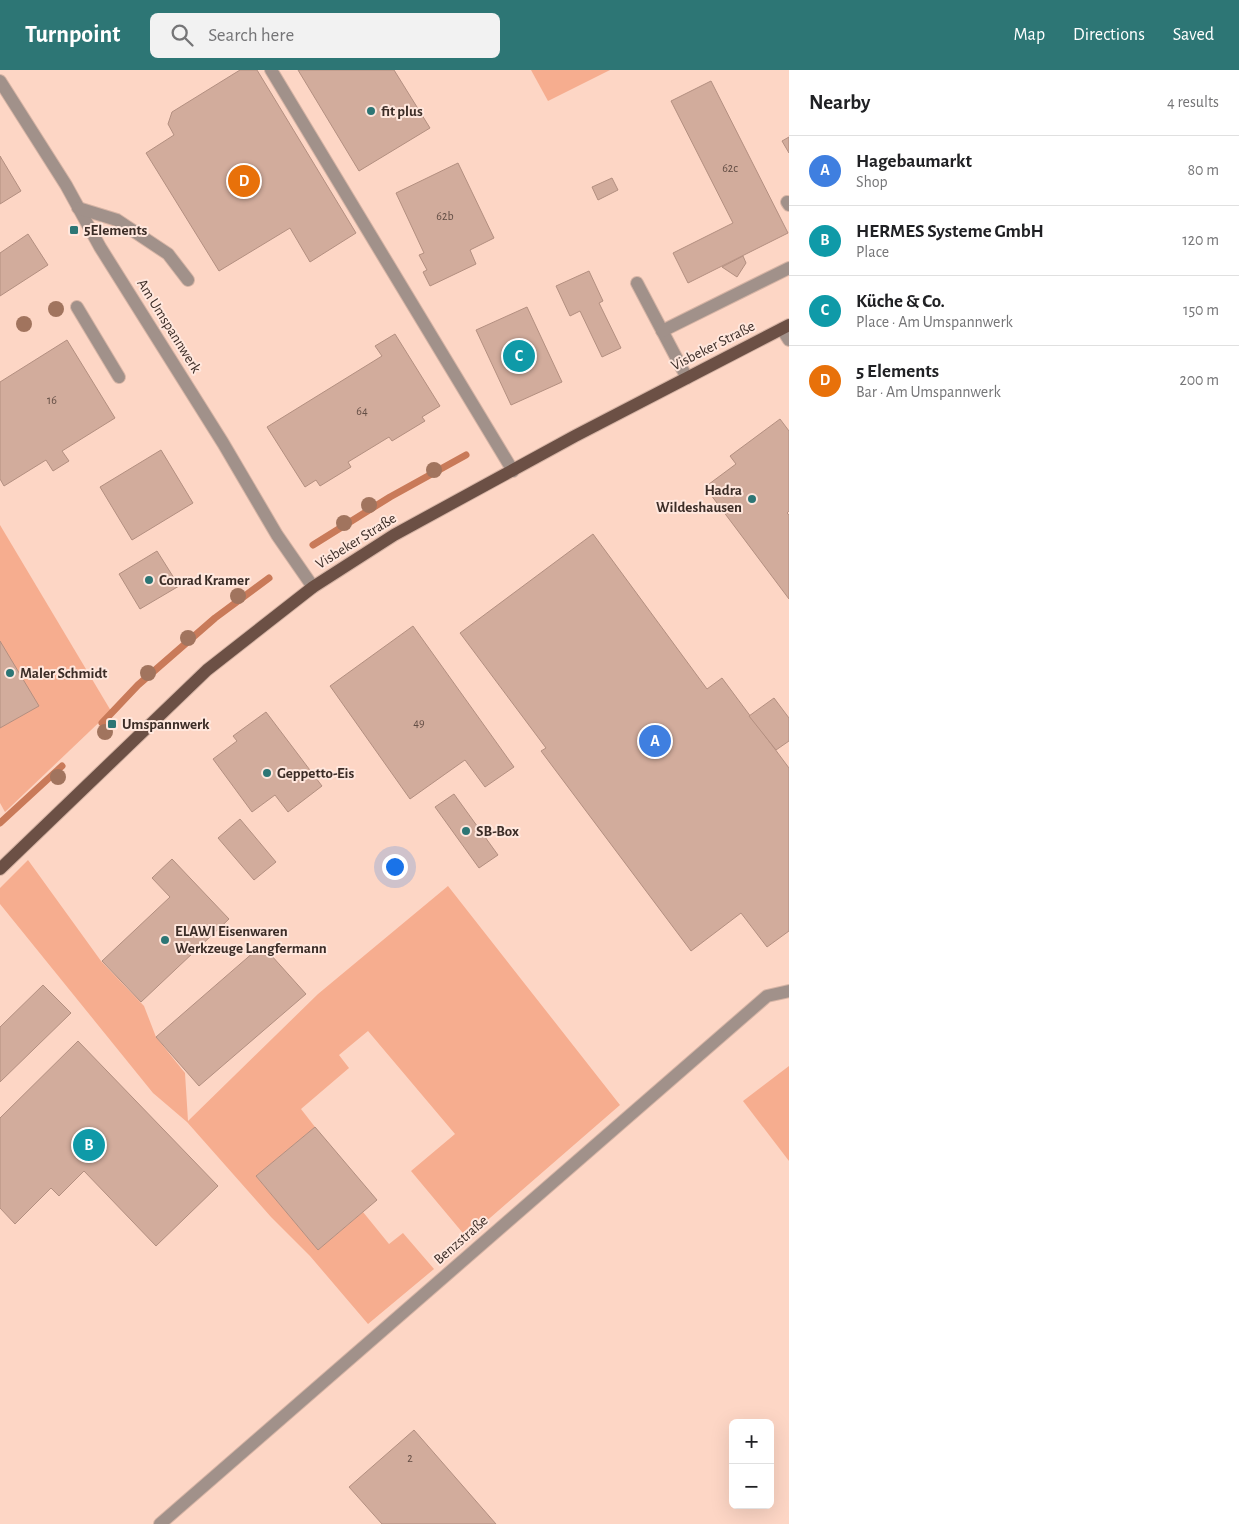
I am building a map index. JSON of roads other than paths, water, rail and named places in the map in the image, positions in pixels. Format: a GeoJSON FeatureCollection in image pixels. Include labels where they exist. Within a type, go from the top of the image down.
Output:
{"type":"FeatureCollection","features":[{"type":"Feature","properties":{"kind":"main road","name":"Visbeker Straße"},"geometry":{"type":"LineString","coordinates":[[0,868],[206,670],[313,587],[394,535],[575,436],[786,327]]}},
{"type":"Feature","properties":{"kind":"street"},"geometry":{"type":"LineString","coordinates":[[271,70],[513,471]]}},
{"type":"Feature","properties":{"kind":"street","name":"Am Umspannwerk"},"geometry":{"type":"LineString","coordinates":[[0,81],[66,185],[100,247],[223,443],[277,536],[313,587]]}},
{"type":"Feature","properties":{"kind":"street"},"geometry":{"type":"LineString","coordinates":[[78,208],[117,220],[168,254],[188,280]]}},
{"type":"Feature","properties":{"kind":"street"},"geometry":{"type":"LineString","coordinates":[[662,331],[789,268]]}},
{"type":"Feature","properties":{"kind":"street"},"geometry":{"type":"LineString","coordinates":[[637,283],[688,378]]}},
{"type":"Feature","properties":{"kind":"street"},"geometry":{"type":"LineString","coordinates":[[76,307],[119,377]]}},
{"type":"Feature","properties":{"kind":"street"},"geometry":{"type":"LineString","coordinates":[[786,327],[789,340]]}},
{"type":"Feature","properties":{"kind":"street","name":"Benzstraße"},"geometry":{"type":"LineString","coordinates":[[160,1524],[768,996],[789,991]]}},
{"type":"Feature","properties":{"kind":"waterway"},"geometry":{"type":"LineString","coordinates":[[313,545],[390,497],[466,455]]}},
{"type":"Feature","properties":{"kind":"waterway"},"geometry":{"type":"LineString","coordinates":[[102,723],[138,685],[215,618],[269,578]]}},
{"type":"Feature","properties":{"kind":"waterway"},"geometry":{"type":"LineString","coordinates":[[0,823],[62,766]]}},
{"type":"Feature","properties":{"kind":"place","name":"fit plus"},"geometry":{"type":"Point","coordinates":[371,111]}},
{"type":"Feature","properties":{"kind":"place","name":"5 Elements"},"geometry":{"type":"Point","coordinates":[244,181]}},
{"type":"Feature","properties":{"kind":"place","name":"5Elements"},"geometry":{"type":"Point","coordinates":[74,230]}},
{"type":"Feature","properties":{"kind":"place","name":"Küche & Co."},"geometry":{"type":"Point","coordinates":[519,356]}},
{"type":"Feature","properties":{"kind":"place","name":"Hadra Wildeshausen"},"geometry":{"type":"Point","coordinates":[752,499]}},
{"type":"Feature","properties":{"kind":"place","name":"Conrad Kramer"},"geometry":{"type":"Point","coordinates":[149,580]}},
{"type":"Feature","properties":{"kind":"place","name":"Maler Schmidt"},"geometry":{"type":"Point","coordinates":[10,673]}},
{"type":"Feature","properties":{"kind":"place","name":"Umspannwerk"},"geometry":{"type":"Point","coordinates":[112,724]}},
{"type":"Feature","properties":{"kind":"place","name":"Hagebaumarkt"},"geometry":{"type":"Point","coordinates":[655,741]}},
{"type":"Feature","properties":{"kind":"place","name":"Geppetto-Eis"},"geometry":{"type":"Point","coordinates":[267,773]}},
{"type":"Feature","properties":{"kind":"place","name":"SB-Box"},"geometry":{"type":"Point","coordinates":[466,831]}},
{"type":"Feature","properties":{"kind":"place","name":"ELAWI Eisenwaren Werkzeuge Langfermann"},"geometry":{"type":"Point","coordinates":[165,940]}},
{"type":"Feature","properties":{"kind":"place","name":"HERMES Systeme GmbH"},"geometry":{"type":"Point","coordinates":[89,1145]}}]}
